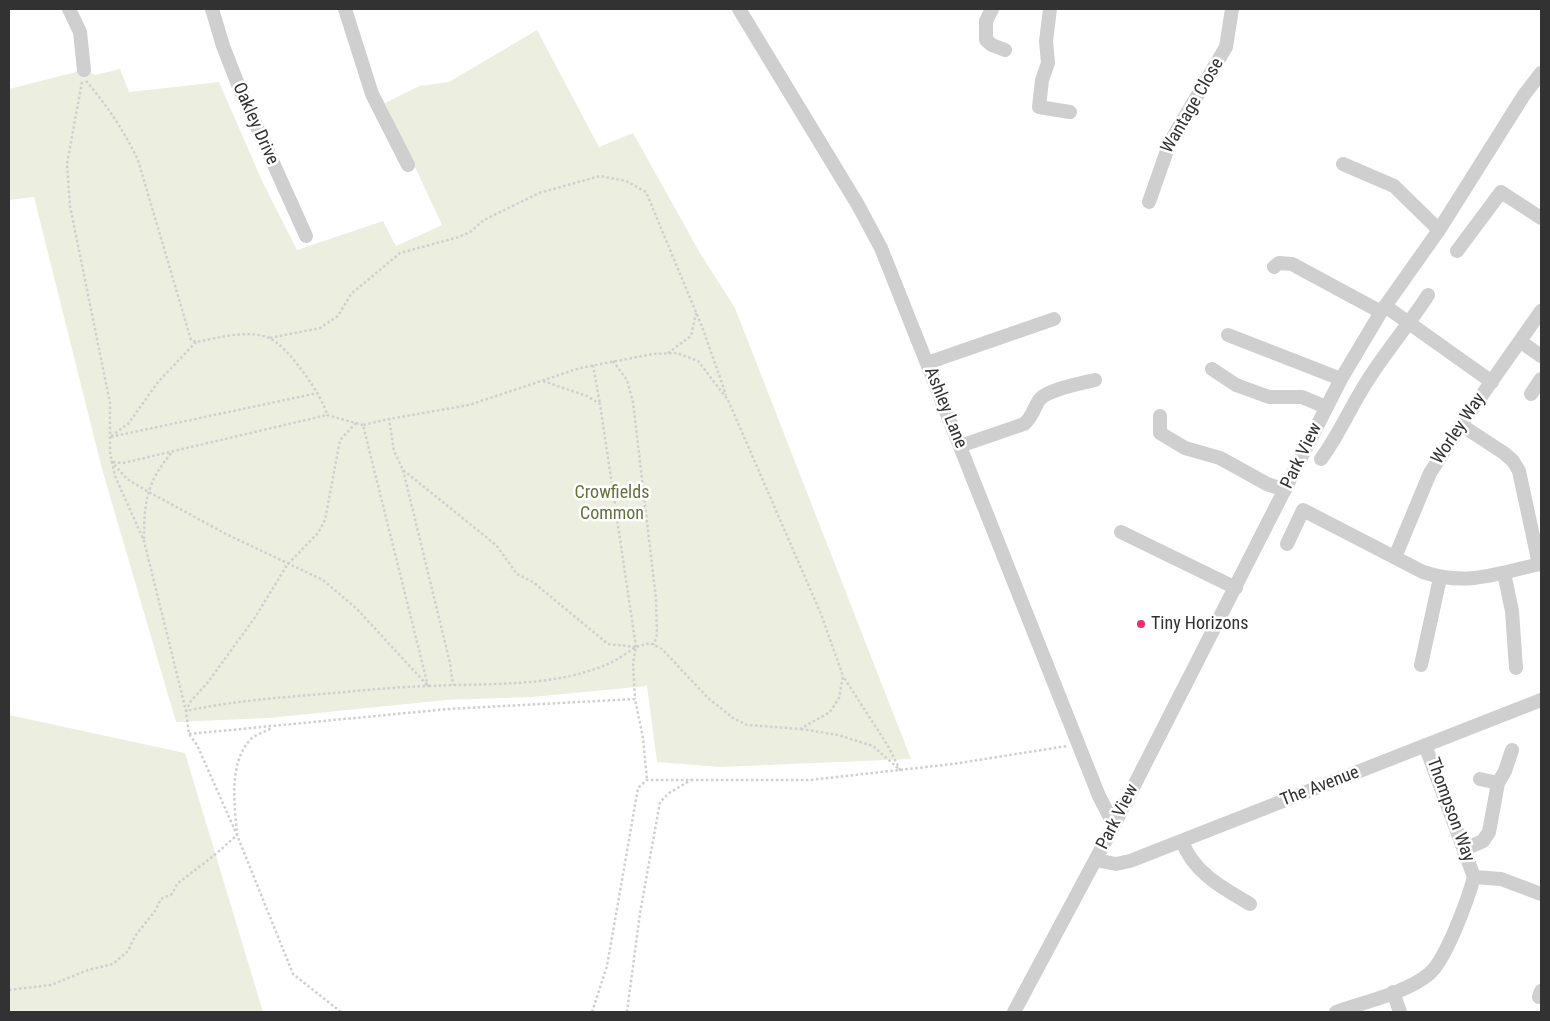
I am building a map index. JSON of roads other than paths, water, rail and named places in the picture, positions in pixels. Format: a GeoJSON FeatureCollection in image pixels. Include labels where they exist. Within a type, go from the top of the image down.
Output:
{"type":"FeatureCollection","features":[{"type":"Feature","properties":{"kind":"street"},"geometry":{"type":"LineString","coordinates":[[69,9],[80,32],[84,70]]}},
{"type":"Feature","properties":{"kind":"street","name":"Oakley Drive"},"geometry":{"type":"LineString","coordinates":[[212,9],[223,46],[239,87],[306,236]]}},
{"type":"Feature","properties":{"kind":"street"},"geometry":{"type":"LineString","coordinates":[[345,9],[372,94],[408,165]]}},
{"type":"Feature","properties":{"kind":"street","name":"Ashley Lane"},"geometry":{"type":"LineString","coordinates":[[739,9],[872,229],[896,282],[1079,745],[1114,825]]}},
{"type":"Feature","properties":{"kind":"street"},"geometry":{"type":"LineString","coordinates":[[992,9],[986,21],[986,40],[992,46],[1005,50]]}},
{"type":"Feature","properties":{"kind":"street"},"geometry":{"type":"LineString","coordinates":[[1050,9],[1046,41],[1048,63],[1042,80],[1039,107],[1070,112]]}},
{"type":"Feature","properties":{"kind":"street","name":"Wantage Close"},"geometry":{"type":"LineString","coordinates":[[1149,202],[1170,142],[1226,47],[1232,9]]}},
{"type":"Feature","properties":{"kind":"street","name":"Park View"},"geometry":{"type":"LineString","coordinates":[[1014,1012],[1096,860],[1341,379],[1383,309],[1438,230],[1524,95],[1541,73]]}},
{"type":"Feature","properties":{"kind":"street"},"geometry":{"type":"LineString","coordinates":[[1342,164],[1394,186],[1438,230]]}},
{"type":"Feature","properties":{"kind":"street"},"geometry":{"type":"LineString","coordinates":[[1457,251],[1501,192],[1541,218]]}},
{"type":"Feature","properties":{"kind":"street"},"geometry":{"type":"LineString","coordinates":[[1274,267],[1280,263],[1292,264],[1383,309],[1410,324],[1492,382]]}},
{"type":"Feature","properties":{"kind":"street"},"geometry":{"type":"LineString","coordinates":[[1322,459],[1335,440],[1366,383],[1410,324],[1428,295]]}},
{"type":"Feature","properties":{"kind":"street","name":"Worley Way"},"geometry":{"type":"LineString","coordinates":[[1395,558],[1430,473],[1460,425],[1521,342],[1541,311]]}},
{"type":"Feature","properties":{"kind":"street"},"geometry":{"type":"LineString","coordinates":[[927,363],[1054,319]]}},
{"type":"Feature","properties":{"kind":"street"},"geometry":{"type":"LineString","coordinates":[[1228,336],[1341,379]]}},
{"type":"Feature","properties":{"kind":"street"},"geometry":{"type":"LineString","coordinates":[[1521,342],[1541,356]]}},
{"type":"Feature","properties":{"kind":"street"},"geometry":{"type":"LineString","coordinates":[[1212,369],[1236,385],[1269,397],[1302,397],[1326,407]]}},
{"type":"Feature","properties":{"kind":"street"},"geometry":{"type":"LineString","coordinates":[[1531,394],[1541,379]]}},
{"type":"Feature","properties":{"kind":"street"},"geometry":{"type":"LineString","coordinates":[[960,446],[1024,424],[1032,417],[1041,398],[1054,391],[1095,380]]}},
{"type":"Feature","properties":{"kind":"street"},"geometry":{"type":"LineString","coordinates":[[1160,416],[1160,433],[1185,448],[1225,460],[1267,484],[1285,490]]}},
{"type":"Feature","properties":{"kind":"street"},"geometry":{"type":"LineString","coordinates":[[1287,544],[1303,510],[1422,572],[1440,578],[1469,579],[1540,564],[1518,471],[1513,461],[1460,425]]}},
{"type":"Feature","properties":{"kind":"street"},"geometry":{"type":"LineString","coordinates":[[1121,532],[1236,588]]}},
{"type":"Feature","properties":{"kind":"street"},"geometry":{"type":"LineString","coordinates":[[1504,572],[1512,611],[1516,668]]}},
{"type":"Feature","properties":{"kind":"street"},"geometry":{"type":"LineString","coordinates":[[1421,665],[1440,578]]}},
{"type":"Feature","properties":{"kind":"street","name":"The Avenue"},"geometry":{"type":"LineString","coordinates":[[1096,860],[1116,864],[1130,861],[1541,700]]}},
{"type":"Feature","properties":{"kind":"street","name":"Thompson Way"},"geometry":{"type":"LineString","coordinates":[[1336,1012],[1393,992],[1429,974],[1439,963],[1470,892],[1474,877],[1425,745]]}},
{"type":"Feature","properties":{"kind":"street"},"geometry":{"type":"LineString","coordinates":[[1465,849],[1482,841],[1489,832],[1498,783],[1506,771],[1512,750]]}},
{"type":"Feature","properties":{"kind":"street"},"geometry":{"type":"LineString","coordinates":[[1480,779],[1498,783]]}},
{"type":"Feature","properties":{"kind":"street"},"geometry":{"type":"LineString","coordinates":[[1182,841],[1192,861],[1205,875],[1250,904]]}},
{"type":"Feature","properties":{"kind":"street"},"geometry":{"type":"LineString","coordinates":[[1474,877],[1501,879],[1541,894]]}},
{"type":"Feature","properties":{"kind":"street"},"geometry":{"type":"LineString","coordinates":[[1393,992],[1400,1012]]}},
{"type":"Feature","properties":{"kind":"place","name":"Tiny Horizons"},"geometry":{"type":"Point","coordinates":[1141,624]}},
{"type":"Feature","properties":{"kind":"park label","name":"Crowfields Common"},"geometry":{"type":"Point","coordinates":[612,503]}}]}
